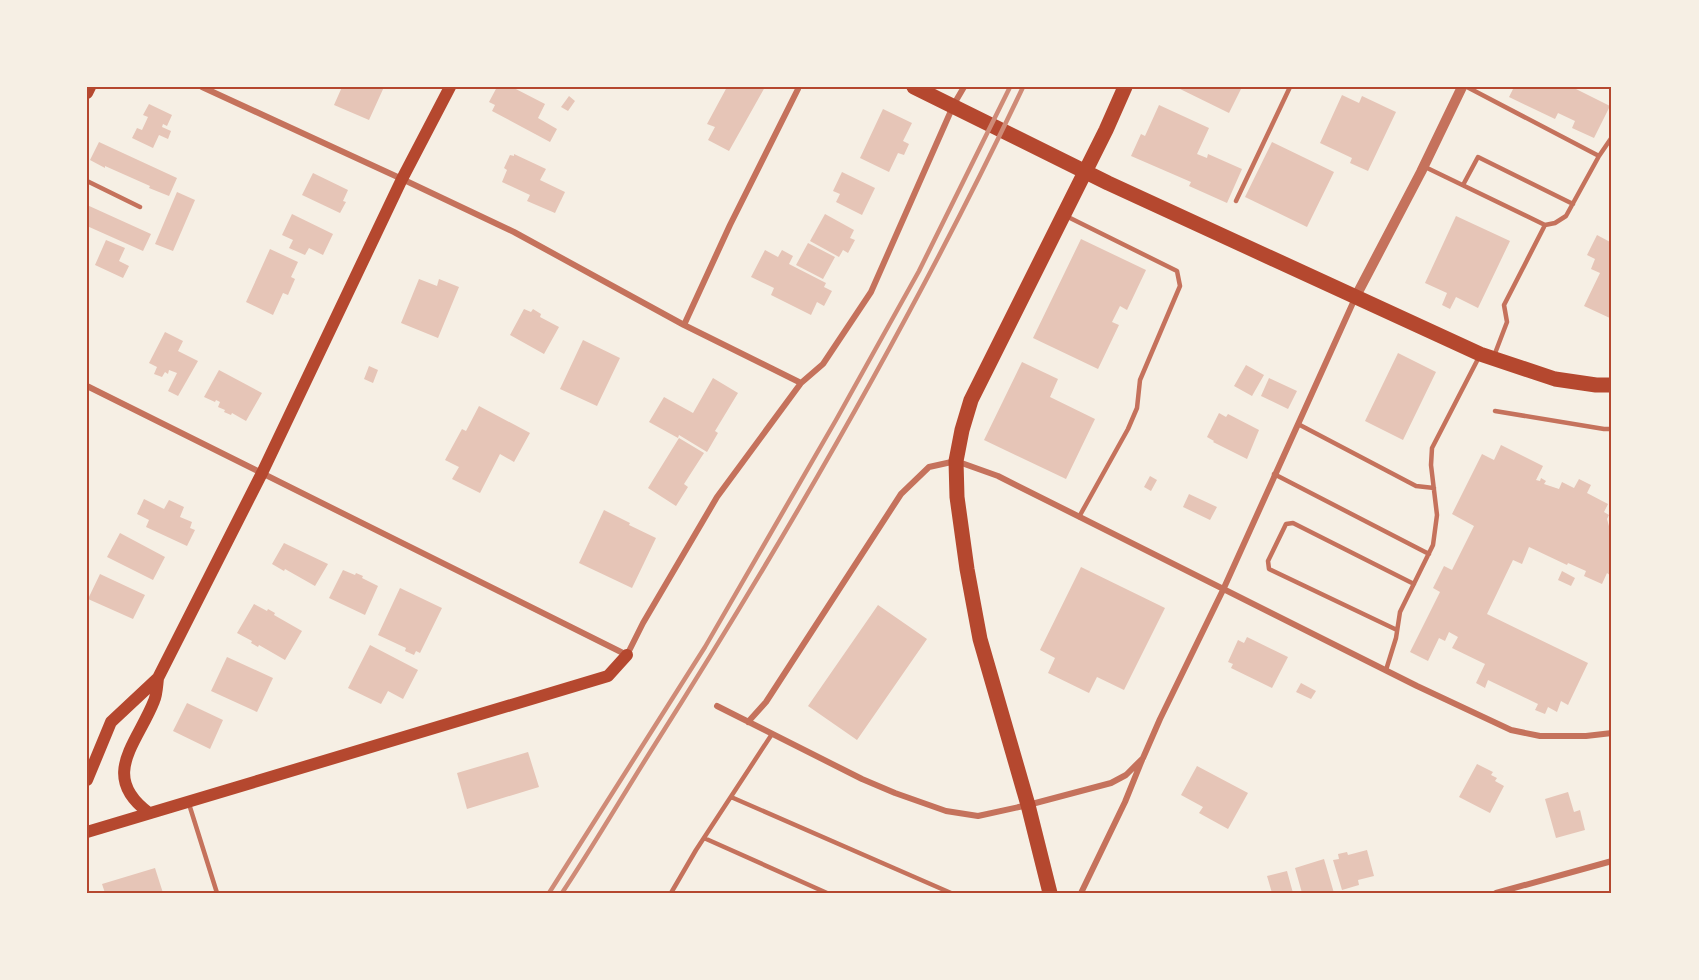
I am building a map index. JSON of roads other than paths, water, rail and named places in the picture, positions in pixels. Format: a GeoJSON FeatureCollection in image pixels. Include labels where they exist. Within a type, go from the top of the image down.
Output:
{"type":"FeatureCollection","features":[{"type":"Feature","properties":{"kind":"main road"},"geometry":{"type":"LineString","coordinates":[[87,93],[90,87]]}},
{"type":"Feature","properties":{"kind":"main road"},"geometry":{"type":"LineString","coordinates":[[150,813],[136,804],[125,785],[126,757],[155,699],[158,678],[262,473],[402,178],[450,87]]}},
{"type":"Feature","properties":{"kind":"main road"},"geometry":{"type":"LineString","coordinates":[[914,87],[1108,183],[1486,357],[1555,379],[1612,385]]}},
{"type":"Feature","properties":{"kind":"main road"},"geometry":{"type":"LineString","coordinates":[[1050,893],[1028,805],[980,639],[957,497],[956,461],[971,400],[1125,87]]}},
{"type":"Feature","properties":{"kind":"main road"},"geometry":{"type":"LineString","coordinates":[[87,832],[608,675],[627,655]]}},
{"type":"Feature","properties":{"kind":"main road"},"geometry":{"type":"LineString","coordinates":[[87,780],[111,722],[158,678]]}},
{"type":"Feature","properties":{"kind":"street"},"geometry":{"type":"LineString","coordinates":[[202,87],[514,232],[684,326],[801,383]]}},
{"type":"Feature","properties":{"kind":"street"},"geometry":{"type":"LineString","coordinates":[[87,386],[627,655],[643,623],[717,497],[801,383],[823,364],[871,292],[954,104],[964,87]]}},
{"type":"Feature","properties":{"kind":"street"},"geometry":{"type":"LineString","coordinates":[[1082,893],[1356,296],[1462,87]]}},
{"type":"Feature","properties":{"kind":"street"},"geometry":{"type":"LineString","coordinates":[[684,326],[730,225],[798,89]]}},
{"type":"Feature","properties":{"kind":"street"},"geometry":{"type":"LineString","coordinates":[[748,722],[766,702],[901,494],[929,467],[956,461],[998,476],[1223,590],[1511,730],[1540,736],[1586,736],[1612,733]]}},
{"type":"Feature","properties":{"kind":"street"},"geometry":{"type":"LineString","coordinates":[[717,706],[862,779],[895,793],[946,811],[978,816],[1111,783],[1126,775],[1143,758]]}},
{"type":"Feature","properties":{"kind":"street"},"geometry":{"type":"LineString","coordinates":[[1496,893],[1612,861]]}},
{"type":"Feature","properties":{"kind":"lane"},"geometry":{"type":"LineString","coordinates":[[1236,201],[1290,87]]}},
{"type":"Feature","properties":{"kind":"lane"},"geometry":{"type":"LineString","coordinates":[[1467,87],[1599,156]]}},
{"type":"Feature","properties":{"kind":"lane"},"geometry":{"type":"LineString","coordinates":[[1423,166],[1545,225],[1555,223],[1566,216],[1612,137]]}},
{"type":"Feature","properties":{"kind":"lane"},"geometry":{"type":"LineString","coordinates":[[1463,185],[1478,157],[1573,204]]}},
{"type":"Feature","properties":{"kind":"lane"},"geometry":{"type":"LineString","coordinates":[[87,181],[140,207]]}},
{"type":"Feature","properties":{"kind":"lane"},"geometry":{"type":"LineString","coordinates":[[1067,208],[1177,271],[1180,286],[1140,380],[1137,408],[1128,429],[1079,518]]}},
{"type":"Feature","properties":{"kind":"lane"},"geometry":{"type":"LineString","coordinates":[[1386,670],[1400,612],[1433,545],[1437,514],[1431,465],[1432,448],[1507,322],[1504,305],[1545,225]]}},
{"type":"Feature","properties":{"kind":"lane"},"geometry":{"type":"LineString","coordinates":[[1495,411],[1612,429]]}},
{"type":"Feature","properties":{"kind":"lane"},"geometry":{"type":"LineString","coordinates":[[1298,424],[1416,486],[1434,488]]}},
{"type":"Feature","properties":{"kind":"lane"},"geometry":{"type":"LineString","coordinates":[[1274,474],[1429,554]]}},
{"type":"Feature","properties":{"kind":"lane"},"geometry":{"type":"LineString","coordinates":[[1397,630],[1269,568],[1268,561],[1286,524],[1293,523],[1414,584]]}},
{"type":"Feature","properties":{"kind":"lane"},"geometry":{"type":"LineString","coordinates":[[671,893],[772,734]]}},
{"type":"Feature","properties":{"kind":"lane"},"geometry":{"type":"LineString","coordinates":[[731,797],[951,893]]}},
{"type":"Feature","properties":{"kind":"lane"},"geometry":{"type":"LineString","coordinates":[[188,802],[217,893]]}},
{"type":"Feature","properties":{"kind":"lane"},"geometry":{"type":"LineString","coordinates":[[704,838],[828,893]]}},
{"type":"Feature","properties":{"kind":"railway"},"geometry":{"type":"LineString","coordinates":[[549,893],[705,647],[836,420],[919,271],[1010,87]]}},
{"type":"Feature","properties":{"kind":"railway"},"geometry":{"type":"LineString","coordinates":[[562,893],[704,666],[849,422],[939,256],[1023,87]]}}]}
